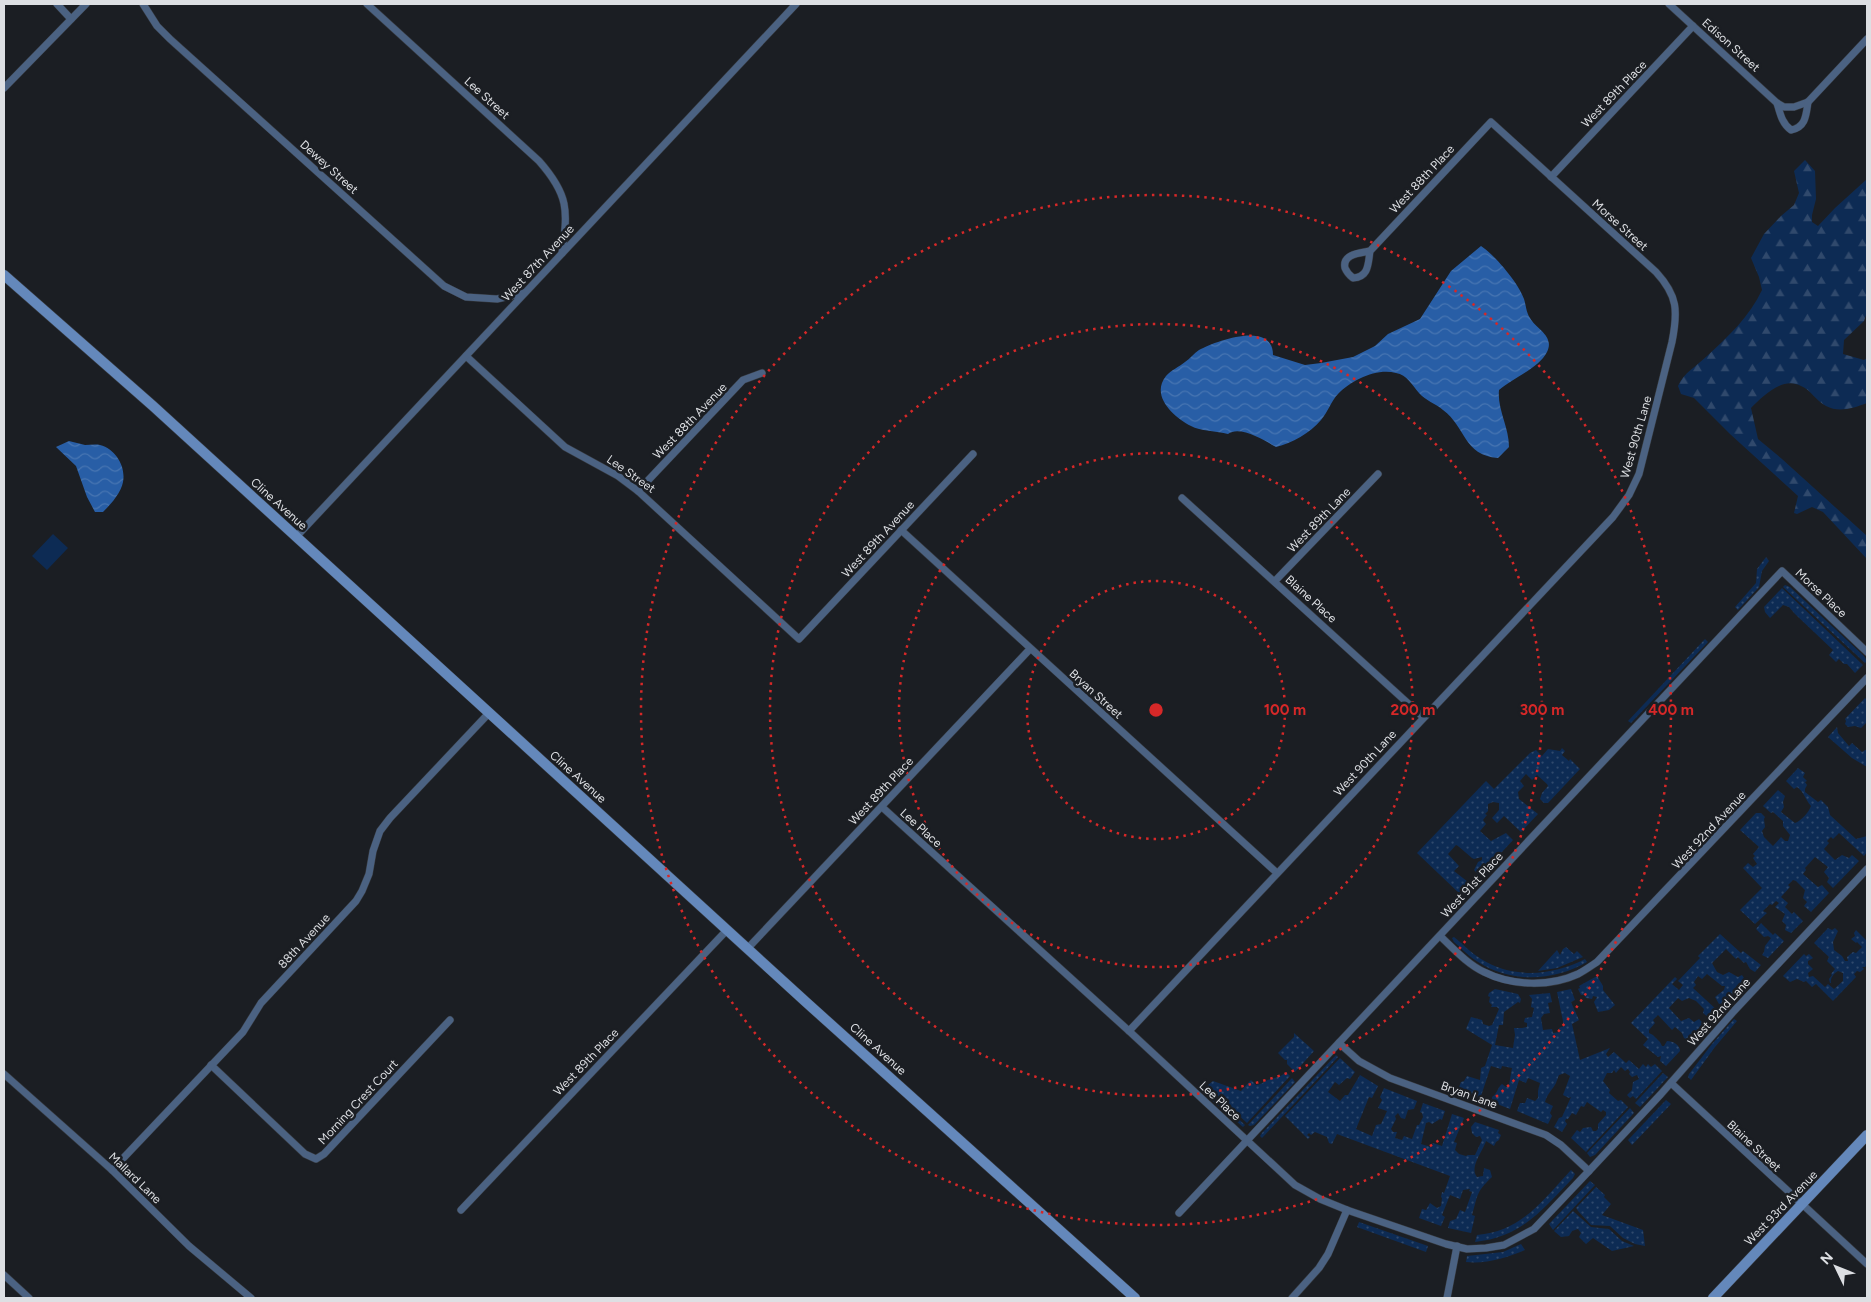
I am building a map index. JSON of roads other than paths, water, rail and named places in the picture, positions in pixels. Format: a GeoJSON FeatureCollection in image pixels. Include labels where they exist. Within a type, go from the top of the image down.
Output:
{"type":"FeatureCollection","features":[{"type":"Feature","properties":{"kind":"street"},"geometry":{"type":"LineString","coordinates":[[57,4],[71,19]]}},
{"type":"Feature","properties":{"kind":"street"},"geometry":{"type":"LineString","coordinates":[[4,88],[86,4]]}},
{"type":"Feature","properties":{"kind":"street","name":"Dewey Street"},"geometry":{"type":"LineString","coordinates":[[142,4],[157,26],[170,39],[444,286],[466,297],[497,299],[524,293]]}},
{"type":"Feature","properties":{"kind":"street","name":"Lee Street"},"geometry":{"type":"LineString","coordinates":[[367,4],[540,161],[550,173],[559,187],[565,202],[565,230],[562,254]]}},
{"type":"Feature","properties":{"kind":"street","name":"West 87th Avenue"},"geometry":{"type":"LineString","coordinates":[[296,537],[796,4]]}},
{"type":"Feature","properties":{"kind":"street","name":"Edison Street"},"geometry":{"type":"LineString","coordinates":[[1669,4],[1777,103],[1784,107],[1794,107],[1808,102]]}},
{"type":"Feature","properties":{"kind":"street","name":"West 89th Place"},"geometry":{"type":"LineString","coordinates":[[1551,176],[1693,26]]}},
{"type":"Feature","properties":{"kind":"street"},"geometry":{"type":"LineString","coordinates":[[1808,102],[1867,39]]}},
{"type":"Feature","properties":{"kind":"street","name":"Edison Street"},"geometry":{"type":"LineString","coordinates":[[1777,103],[1783,122],[1791,130],[1798,128],[1804,122],[1808,102]]}},
{"type":"Feature","properties":{"kind":"street","name":"Morse Street"},"geometry":{"type":"LineString","coordinates":[[1491,122],[1656,272],[1670,289],[1674,300],[1676,321],[1665,371]]}},
{"type":"Feature","properties":{"kind":"street","name":"West 88th Place"},"geometry":{"type":"LineString","coordinates":[[1370,251],[1491,122]]}},
{"type":"Feature","properties":{"kind":"street","name":"Cline Avenue"},"geometry":{"type":"LineString","coordinates":[[4,277],[153,406],[1135,1298]]}},
{"type":"Feature","properties":{"kind":"street","name":"Lee Street"},"geometry":{"type":"LineString","coordinates":[[466,356],[565,447],[618,476],[638,491],[799,639]]}},
{"type":"Feature","properties":{"kind":"street","name":"West 90th Lane"},"geometry":{"type":"LineString","coordinates":[[1129,1031],[1564,569],[1629,496],[1639,474],[1665,371]]}},
{"type":"Feature","properties":{"kind":"street","name":"West 88th Avenue"},"geometry":{"type":"LineString","coordinates":[[638,491],[743,380],[762,373]]}},
{"type":"Feature","properties":{"kind":"street","name":"West 89th Avenue"},"geometry":{"type":"LineString","coordinates":[[799,639],[972,454]]}},
{"type":"Feature","properties":{"kind":"street","name":"West 89th Lane"},"geometry":{"type":"LineString","coordinates":[[1275,581],[1378,474]]}},
{"type":"Feature","properties":{"kind":"street","name":"Blaine Place"},"geometry":{"type":"LineString","coordinates":[[1182,498],[1423,717]]}},
{"type":"Feature","properties":{"kind":"street","name":"Bryan Street"},"geometry":{"type":"LineString","coordinates":[[901,530],[1277,873]]}},
{"type":"Feature","properties":{"kind":"street","name":"Morse Place"},"geometry":{"type":"LineString","coordinates":[[1782,571],[1867,652]]}},
{"type":"Feature","properties":{"kind":"street","name":"West 91st Place"},"geometry":{"type":"LineString","coordinates":[[1179,1213],[1782,571]]}},
{"type":"Feature","properties":{"kind":"street","name":"West 89th Place"},"geometry":{"type":"LineString","coordinates":[[748,948],[1030,649]]}},
{"type":"Feature","properties":{"kind":"street","name":"West 92nd Avenue"},"geometry":{"type":"LineString","coordinates":[[1440,936],[1466,960],[1484,972],[1506,980],[1526,983],[1555,981],[1577,974],[1600,960],[1867,678]]}},
{"type":"Feature","properties":{"kind":"street","name":"88th Avenue"},"geometry":{"type":"LineString","coordinates":[[112,1170],[243,1032],[261,1003],[356,901],[369,874],[373,851],[380,831],[489,713]]}},
{"type":"Feature","properties":{"kind":"street","name":"Lee Place"},"geometry":{"type":"LineString","coordinates":[[882,808],[1129,1031],[1295,1185],[1320,1199],[1446,1244],[1467,1249],[1486,1248],[1504,1245],[1534,1229],[1589,1171]]}},
{"type":"Feature","properties":{"kind":"street","name":"West 92nd Lane"},"geometry":{"type":"LineString","coordinates":[[1589,1171],[1671,1084],[1734,1010],[1867,869]]}},
{"type":"Feature","properties":{"kind":"street","name":"West 89th Place"},"geometry":{"type":"LineString","coordinates":[[461,1210],[728,930]]}},
{"type":"Feature","properties":{"kind":"street","name":"Morning Crest Court"},"geometry":{"type":"LineString","coordinates":[[211,1065],[305,1154],[316,1158],[324,1154],[450,1020]]}},
{"type":"Feature","properties":{"kind":"street","name":"Bryan Lane"},"geometry":{"type":"LineString","coordinates":[[1339,1043],[1359,1061],[1390,1078],[1546,1135],[1561,1145],[1589,1171]]}},
{"type":"Feature","properties":{"kind":"street","name":"Mallard Lane"},"geometry":{"type":"LineString","coordinates":[[4,1074],[112,1170],[166,1224],[251,1298]]}},
{"type":"Feature","properties":{"kind":"street","name":"Blaine Street"},"geometry":{"type":"LineString","coordinates":[[1671,1084],[1867,1264]]}},
{"type":"Feature","properties":{"kind":"street","name":"West 93rd Avenue"},"geometry":{"type":"LineString","coordinates":[[1713,1298],[1867,1135]]}},
{"type":"Feature","properties":{"kind":"street"},"geometry":{"type":"LineString","coordinates":[[1292,1298],[1319,1268],[1328,1254],[1347,1210]]}},
{"type":"Feature","properties":{"kind":"street"},"geometry":{"type":"LineString","coordinates":[[1447,1298],[1457,1246]]}},
{"type":"Feature","properties":{"kind":"street"},"geometry":{"type":"LineString","coordinates":[[4,1275],[29,1298]]}},
{"type":"Feature","properties":{"kind":"water"},"geometry":{"type":"Polygon","coordinates":[[[1481,246],[1493,256],[1512,278],[1524,299],[1530,318],[1549,341],[1547,352],[1538,363],[1499,390],[1509,447],[1498,458],[1478,452],[1471,446],[1451,417],[1422,396],[1406,378],[1396,373],[1380,372],[1365,376],[1350,384],[1336,397],[1317,425],[1294,440],[1276,447],[1259,438],[1239,431],[1228,434],[1195,428],[1171,411],[1162,398],[1162,384],[1168,374],[1199,350],[1230,338],[1254,336],[1264,338],[1271,344],[1273,355],[1305,365],[1353,357],[1375,346],[1388,334],[1420,319],[1451,271],[1481,246]]]}},
{"type":"Feature","properties":{"kind":"water"},"geometry":{"type":"Polygon","coordinates":[[[69,441],[106,447],[119,459],[124,476],[122,486],[103,512],[95,512],[87,497],[76,466],[56,447],[69,441]]]}}]}
